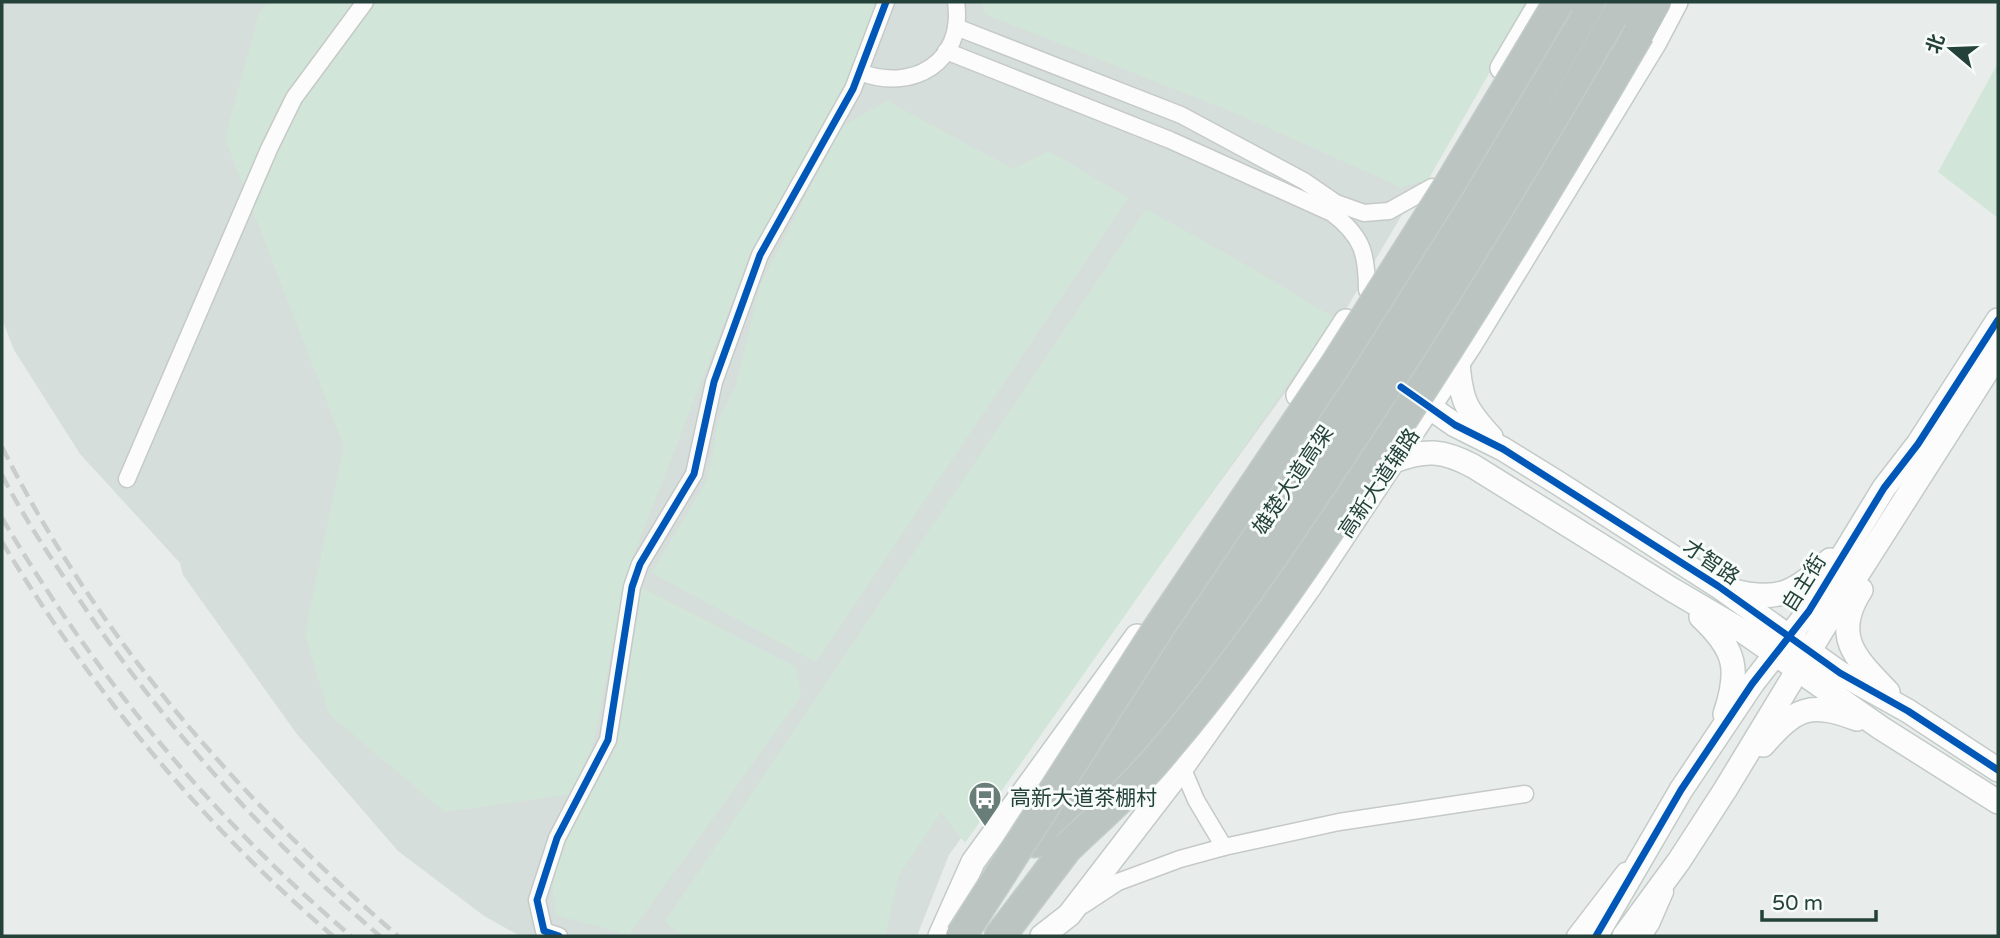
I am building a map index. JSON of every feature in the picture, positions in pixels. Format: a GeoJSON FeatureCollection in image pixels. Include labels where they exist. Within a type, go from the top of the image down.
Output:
{"type":"FeatureCollection","features":[{"type":"Feature","properties":{"kind":"highway"},"geometry":{"type":"LineString","coordinates":[[962,936],[1158,629],[1335,366],[1447,189],[1559,2]]}},
{"type":"Feature","properties":{"kind":"highway","name":"雄楚大道高架"},"geometry":{"type":"LineString","coordinates":[[962,936],[1075,790],[1170,660],[1271,514],[1509,141],[1590,2]]}},
{"type":"Feature","properties":{"kind":"highway","name":"雄楚大道高架"},"geometry":{"type":"LineString","coordinates":[[1000,936],[1189,683],[1384,396],[1526,171],[1625,2]]}},
{"type":"Feature","properties":{"kind":"highway"},"geometry":{"type":"LineString","coordinates":[[1068,847],[1157,760],[1224,675],[1318,547],[1479,301],[1549,187],[1656,2]]}},
{"type":"Feature","properties":{"kind":"street"},"geometry":{"type":"LineString","coordinates":[[127,479],[263,162],[294,97],[365,2]]}},
{"type":"Feature","properties":{"kind":"street"},"geometry":{"type":"LineString","coordinates":[[559,936],[544,931],[537,900],[556,838],[608,740],[632,587],[640,564],[694,474],[714,382],[760,255],[853,89],[886,2]]}},
{"type":"Feature","properties":{"kind":"street"},"geometry":{"type":"LineString","coordinates":[[860,72],[885,80],[908,78],[929,68],[946,51],[956,27],[956,2]]}},
{"type":"Feature","properties":{"kind":"street"},"geometry":{"type":"LineString","coordinates":[[940,936],[973,862],[1192,559],[1432,187],[1541,2]]}},
{"type":"Feature","properties":{"kind":"street","name":"高新大道辅路"},"geometry":{"type":"LineString","coordinates":[[1042,936],[1069,915],[1182,767],[1311,585],[1458,363],[1655,42],[1676,2]]}},
{"type":"Feature","properties":{"kind":"street"},"geometry":{"type":"LineString","coordinates":[[956,27],[1181,115],[1294,175],[1336,202],[1364,214],[1389,211],[1432,187]]}},
{"type":"Feature","properties":{"kind":"street"},"geometry":{"type":"LineString","coordinates":[[946,51],[1170,140],[1332,214],[1350,227],[1360,243],[1367,262],[1367,289]]}},
{"type":"Feature","properties":{"kind":"street","name":"自主街"},"geometry":{"type":"LineString","coordinates":[[1596,936],[1619,901],[1649,842],[1681,790],[1752,684],[1809,611],[1884,488],[1918,444],[1998,320]]}},
{"type":"Feature","properties":{"kind":"street","name":"自主街"},"geometry":{"type":"LineString","coordinates":[[1624,936],[1679,861],[1998,354]]}},
{"type":"Feature","properties":{"kind":"street"},"geometry":{"type":"LineString","coordinates":[[1458,363],[1460,389],[1469,414],[1503,449]]}},
{"type":"Feature","properties":{"kind":"street","name":"才智路"},"geometry":{"type":"LineString","coordinates":[[1401,387],[1455,425],[1503,449],[1718,586],[1782,645],[1881,728],[1998,802]]}},
{"type":"Feature","properties":{"kind":"street","name":"才智路"},"geometry":{"type":"LineString","coordinates":[[1394,461],[1417,452],[1438,452],[1460,458],[1744,632],[1782,645]]}},
{"type":"Feature","properties":{"kind":"street"},"geometry":{"type":"LineString","coordinates":[[1908,711],[1853,654],[1848,631],[1850,606],[1904,522],[1935,453]]}},
{"type":"Feature","properties":{"kind":"street"},"geometry":{"type":"LineString","coordinates":[[1718,586],[1751,595],[1768,596],[1792,592],[1810,579],[1850,541]]}},
{"type":"Feature","properties":{"kind":"street"},"geometry":{"type":"LineString","coordinates":[[1671,589],[1721,635],[1730,650],[1733,689],[1717,738]]}},
{"type":"Feature","properties":{"kind":"street","name":"才智路"},"geometry":{"type":"LineString","coordinates":[[1803,660],[1840,673],[1908,711],[1998,770]]}},
{"type":"Feature","properties":{"kind":"street"},"geometry":{"type":"LineString","coordinates":[[1724,790],[1784,722],[1799,712],[1819,709],[1835,711],[1881,728]]}},
{"type":"Feature","properties":{"kind":"street"},"geometry":{"type":"LineString","coordinates":[[1182,767],[1196,800],[1224,847]]}},
{"type":"Feature","properties":{"kind":"street"},"geometry":{"type":"LineString","coordinates":[[1069,915],[1118,882],[1180,859],[1224,847],[1339,822],[1525,794]]}},
{"type":"Feature","properties":{"kind":"street"},"geometry":{"type":"LineString","coordinates":[[1576,936],[1606,893],[1649,842]]}},
{"type":"Feature","properties":{"kind":"street"},"geometry":{"type":"LineString","coordinates":[[1643,936],[1679,861]]}},
{"type":"Feature","properties":{"kind":"shaded area"},"geometry":{"type":"Polygon","coordinates":[[[2,2],[1528,2],[1348,306],[949,855],[917,936],[520,936],[484,916],[398,851],[296,733],[183,575],[180,563],[80,454],[14,350],[2,319],[2,2]]]}},
{"type":"Feature","properties":{"kind":"green space"},"geometry":{"type":"Polygon","coordinates":[[[268,2],[876,2],[847,80],[750,256],[627,572],[593,744],[571,794],[445,812],[329,714],[305,634],[344,446],[225,138],[259,14],[268,2]]]}},
{"type":"Feature","properties":{"kind":"green space"},"geometry":{"type":"Polygon","coordinates":[[[982,2],[1530,2],[1428,180],[1401,187],[1240,115],[985,14],[982,2]]]}},
{"type":"Feature","properties":{"kind":"green space"},"geometry":{"type":"Polygon","coordinates":[[[1998,63],[1998,218],[1938,172],[1998,63]]]}},
{"type":"Feature","properties":{"kind":"green space"},"geometry":{"type":"Polygon","coordinates":[[[887,101],[1013,169],[1049,151],[1128,198],[816,662],[652,573],[708,479],[718,421],[736,385],[760,286],[841,127],[887,101]]]}},
{"type":"Feature","properties":{"kind":"green space"},"geometry":{"type":"Polygon","coordinates":[[[1146,209],[1334,318],[965,843],[941,812],[899,875],[885,936],[683,936],[665,922],[1146,209]]]}},
{"type":"Feature","properties":{"kind":"green space"},"geometry":{"type":"Polygon","coordinates":[[[642,588],[796,667],[801,696],[629,935],[556,915],[552,879],[563,846],[617,746],[642,588]]]}},
{"type":"Feature","properties":{"kind":"railway"},"geometry":{"type":"LineString","coordinates":[[2,447],[81,584],[176,711],[227,771],[282,828],[398,936]]}},
{"type":"Feature","properties":{"kind":"railway"},"geometry":{"type":"LineString","coordinates":[[2,475],[30,525],[83,605],[115,651],[184,739],[220,781],[297,861],[380,936]]}},
{"type":"Feature","properties":{"kind":"railway"},"geometry":{"type":"LineString","coordinates":[[2,518],[76,633],[159,742],[250,843],[351,936]]}},
{"type":"Feature","properties":{"kind":"railway"},"geometry":{"type":"LineString","coordinates":[[2,542],[73,650],[151,752],[238,848],[333,936]]}},
{"type":"Feature","properties":{"kind":"cycle path"},"geometry":{"type":"LineString","coordinates":[[559,936],[544,931],[537,900],[557,838],[608,740],[632,587],[640,564],[694,474],[714,382],[760,255],[853,89],[886,2]]}},
{"type":"Feature","properties":{"kind":"cycle path"},"geometry":{"type":"LineString","coordinates":[[1596,936],[1681,790],[1752,684],[1809,611],[1884,488],[1918,444],[1998,320]]}},
{"type":"Feature","properties":{"kind":"cycle path"},"geometry":{"type":"LineString","coordinates":[[1401,387],[1455,425],[1503,449],[1718,586],[1840,673],[1908,711],[1998,770]]}},
{"type":"Feature","properties":{"kind":"place","name":"高新大道茶棚村"},"geometry":{"type":"Point","coordinates":[985,828]}}]}
